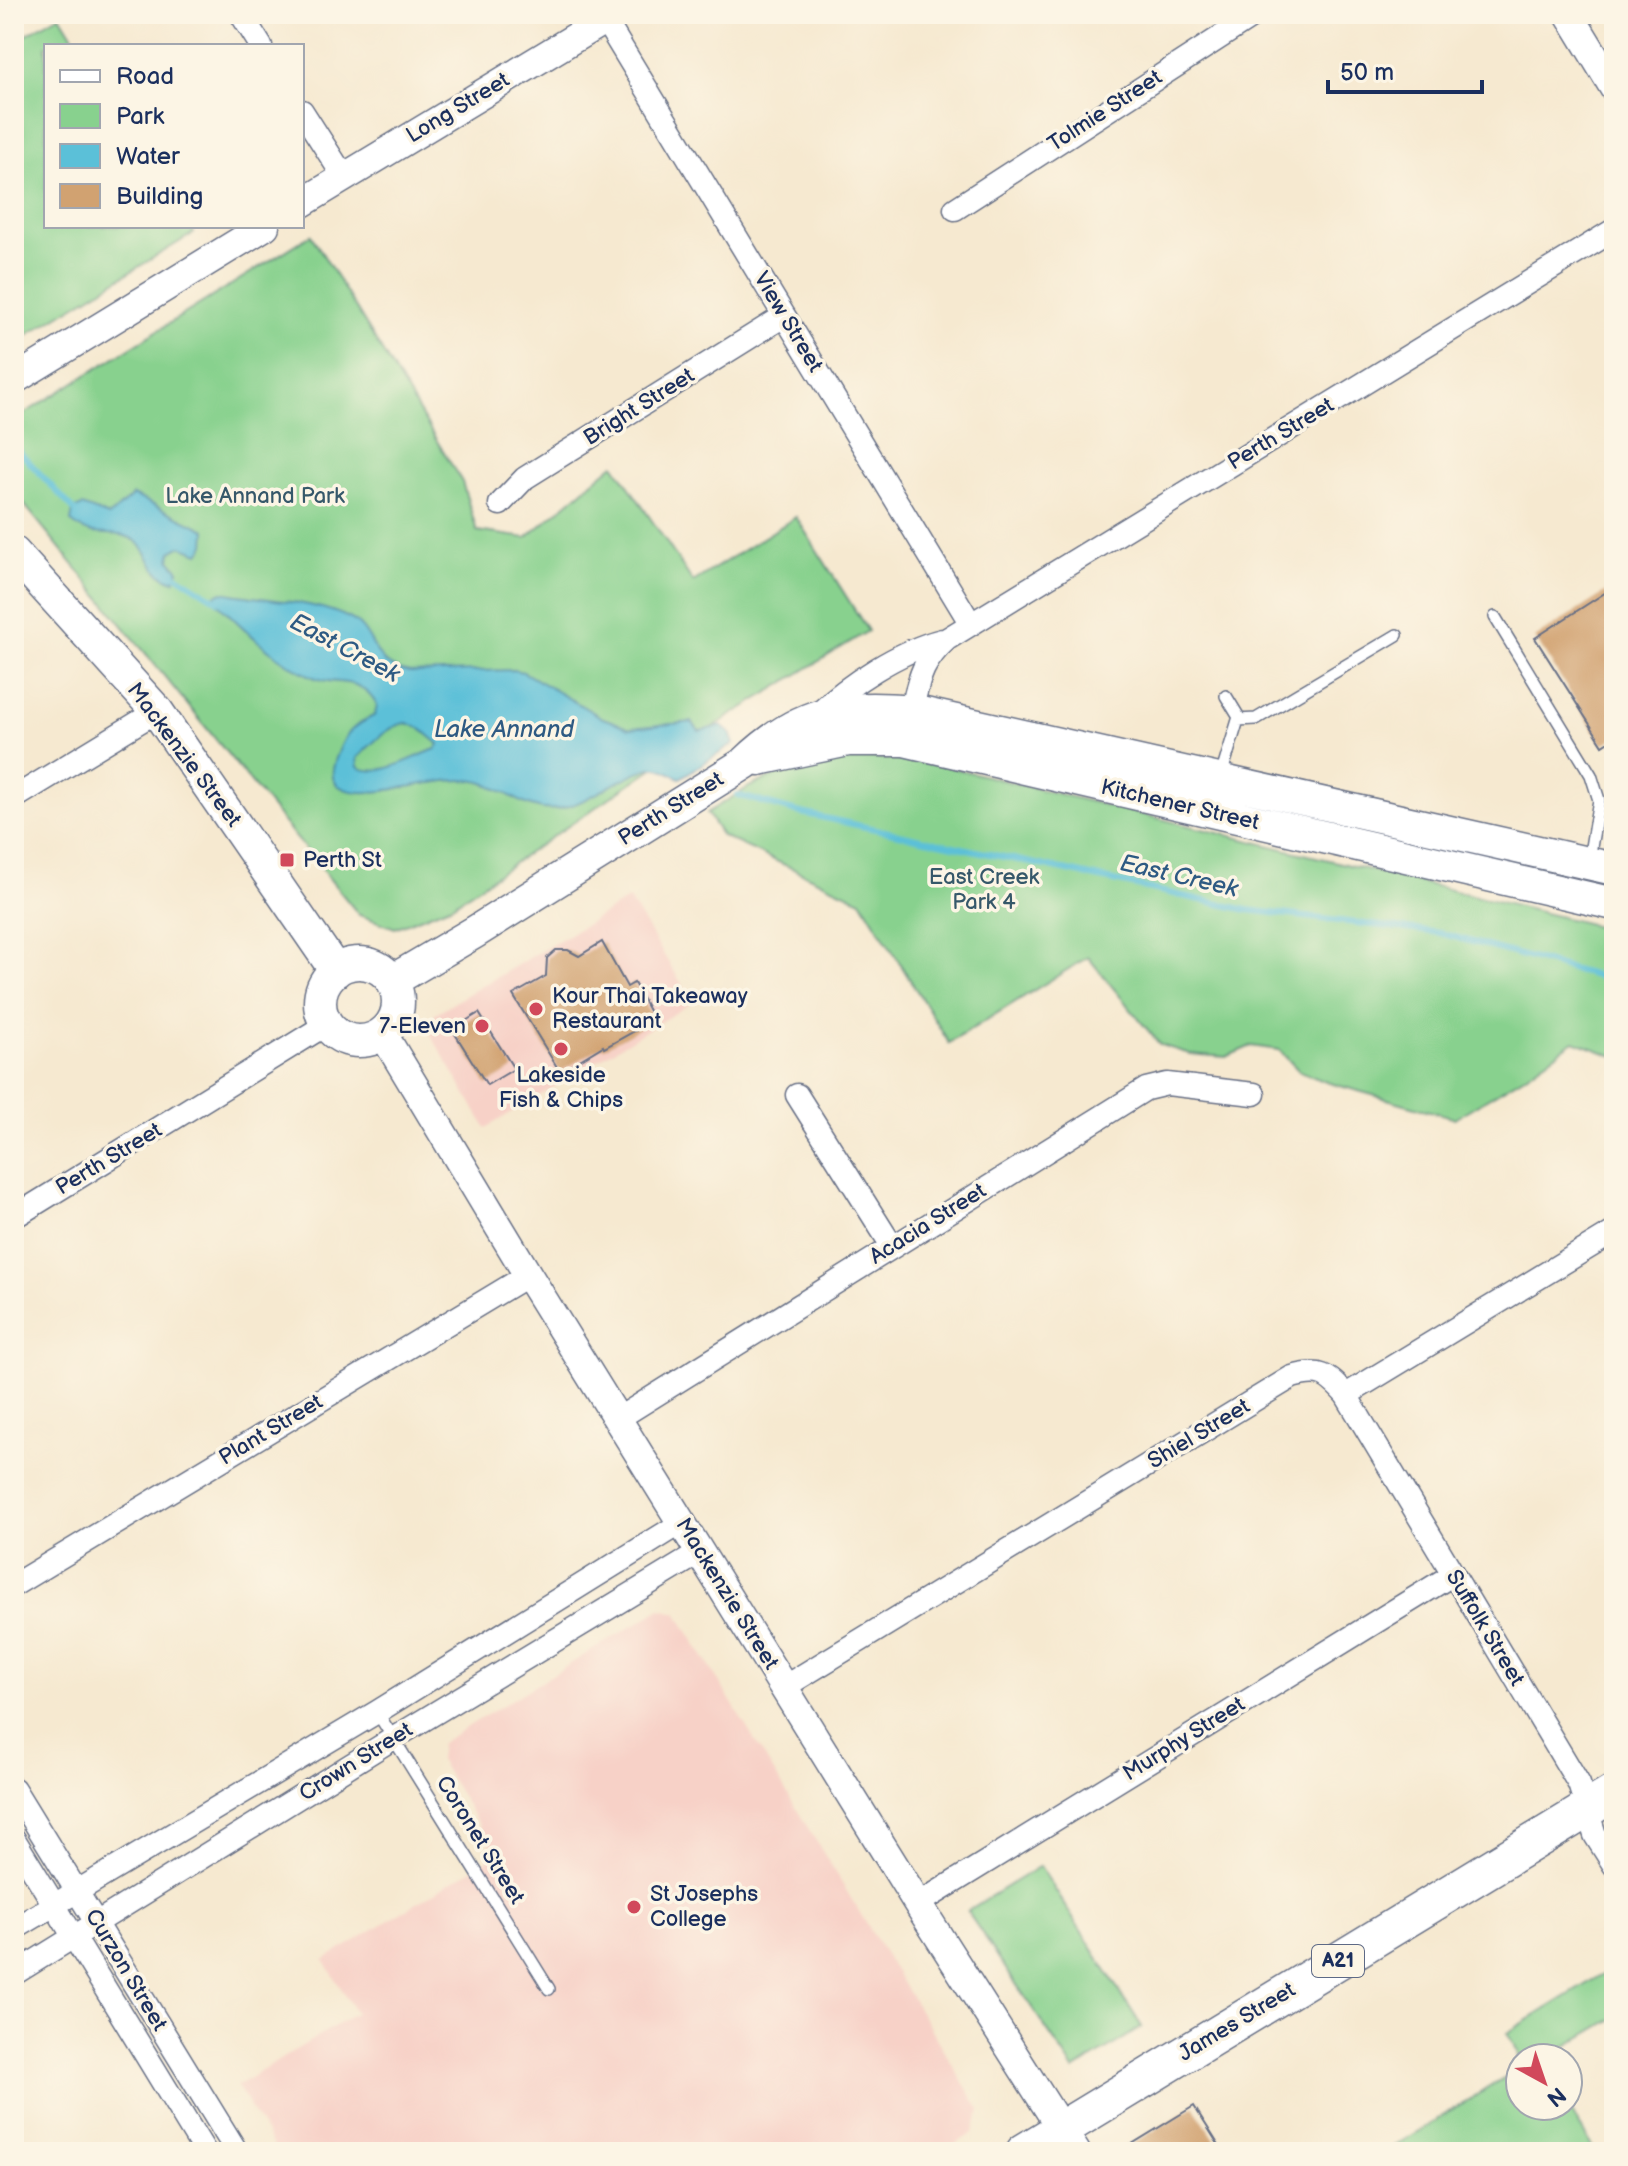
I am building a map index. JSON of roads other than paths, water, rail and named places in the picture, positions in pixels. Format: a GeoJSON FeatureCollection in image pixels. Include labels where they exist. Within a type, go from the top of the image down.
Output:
{"type":"FeatureCollection","features":[{"type":"Feature","properties":{"kind":"highway","name":"James Street"},"geometry":{"type":"LineString","coordinates":[[1024,2152],[1069,2140],[1601,1801]]}},
{"type":"Feature","properties":{"kind":"main road","name":"Mackenzie Street"},"geometry":{"type":"LineString","coordinates":[[14,553],[157,711],[336,971]]}},
{"type":"Feature","properties":{"kind":"main road","name":"Kitchener Street"},"geometry":{"type":"LineString","coordinates":[[817,714],[853,708],[908,726],[1614,904]]}},
{"type":"Feature","properties":{"kind":"main road","name":"Perth Street"},"geometry":{"type":"LineString","coordinates":[[392,981],[745,763],[765,743],[817,714]]}},
{"type":"Feature","properties":{"kind":"main road","name":"Kitchener Street"},"geometry":{"type":"LineString","coordinates":[[745,763],[908,726],[1220,780],[1601,866]]}},
{"type":"Feature","properties":{"kind":"main road"},"geometry":{"type":"LineString","coordinates":[[353,964],[371,965],[380,968],[392,981],[399,1003],[396,1015],[383,1034],[373,1039],[353,1041],[334,1032],[327,1024],[321,1008],[322,992],[336,971],[353,964]]}},
{"type":"Feature","properties":{"kind":"street"},"geometry":{"type":"LineString","coordinates":[[241,14],[260,44]]}},
{"type":"Feature","properties":{"kind":"street","name":"Tolmie Street"},"geometry":{"type":"LineString","coordinates":[[955,209],[1256,14]]}},
{"type":"Feature","properties":{"kind":"street"},"geometry":{"type":"LineString","coordinates":[[1569,14],[1614,88]]}},
{"type":"Feature","properties":{"kind":"street","name":"Long Street"},"geometry":{"type":"LineString","coordinates":[[304,202],[609,17]]}},
{"type":"Feature","properties":{"kind":"street","name":"View Street"},"geometry":{"type":"LineString","coordinates":[[609,17],[784,316],[971,624]]}},
{"type":"Feature","properties":{"kind":"street"},"geometry":{"type":"LineString","coordinates":[[304,114],[344,177]]}},
{"type":"Feature","properties":{"kind":"street"},"geometry":{"type":"LineString","coordinates":[[14,380],[262,228]]}},
{"type":"Feature","properties":{"kind":"street","name":"Perth Street"},"geometry":{"type":"LineString","coordinates":[[908,726],[921,671],[930,654],[947,639],[1614,230]]}},
{"type":"Feature","properties":{"kind":"street","name":"Bright Street"},"geometry":{"type":"LineString","coordinates":[[500,504],[525,478],[784,316]]}},
{"type":"Feature","properties":{"kind":"street","name":"Perth Street"},"geometry":{"type":"LineString","coordinates":[[817,714],[837,696],[918,646],[947,639]]}},
{"type":"Feature","properties":{"kind":"street"},"geometry":{"type":"LineString","coordinates":[[14,798],[157,711]]}},
{"type":"Feature","properties":{"kind":"street","name":"Perth Street"},"geometry":{"type":"LineString","coordinates":[[14,1217],[327,1024]]}},
{"type":"Feature","properties":{"kind":"street","name":"Mackenzie Street"},"geometry":{"type":"LineString","coordinates":[[383,1034],[528,1275],[918,1904],[1069,2140]]}},
{"type":"Feature","properties":{"kind":"street","name":"Acacia Street"},"geometry":{"type":"LineString","coordinates":[[619,1418],[1146,1089],[1167,1084],[1254,1094]]}},
{"type":"Feature","properties":{"kind":"street"},"geometry":{"type":"LineString","coordinates":[[797,1095],[892,1246]]}},
{"type":"Feature","properties":{"kind":"street"},"geometry":{"type":"LineString","coordinates":[[1346,1395],[1614,1232]]}},
{"type":"Feature","properties":{"kind":"street","name":"Plant Street"},"geometry":{"type":"LineString","coordinates":[[14,1585],[528,1275]]}},
{"type":"Feature","properties":{"kind":"street","name":"Shiel Street"},"geometry":{"type":"LineString","coordinates":[[784,1687],[1292,1377],[1311,1372],[1330,1377],[1346,1395]]}},
{"type":"Feature","properties":{"kind":"street","name":"Suffolk Street"},"geometry":{"type":"LineString","coordinates":[[1346,1395],[1579,1784],[1601,1801],[1595,1835],[1614,1865]]}},
{"type":"Feature","properties":{"kind":"street","name":"Crown Street"},"geometry":{"type":"LineString","coordinates":[[14,1929],[377,1712],[683,1522]]}},
{"type":"Feature","properties":{"kind":"street","name":"Crown Street"},"geometry":{"type":"LineString","coordinates":[[14,1974],[701,1552]]}},
{"type":"Feature","properties":{"kind":"street","name":"Murphy Street"},"geometry":{"type":"LineString","coordinates":[[918,1904],[1452,1575]]}},
{"type":"Feature","properties":{"kind":"street","name":"Curzon Street"},"geometry":{"type":"LineString","coordinates":[[14,1789],[237,2152]]}},
{"type":"Feature","properties":{"kind":"street","name":"Curzon Street"},"geometry":{"type":"LineString","coordinates":[[14,1839],[205,2152]]}},
{"type":"Feature","properties":{"kind":"lane"},"geometry":{"type":"LineString","coordinates":[[1495,617],[1591,775],[1599,800],[1601,866]]}},
{"type":"Feature","properties":{"kind":"lane"},"geometry":{"type":"LineString","coordinates":[[1240,719],[1256,719],[1397,635]]}},
{"type":"Feature","properties":{"kind":"lane"},"geometry":{"type":"LineString","coordinates":[[1220,780],[1240,719],[1226,696]]}},
{"type":"Feature","properties":{"kind":"lane","name":"Coronet Street"},"geometry":{"type":"LineString","coordinates":[[377,1712],[549,1989]]}},
{"type":"Feature","properties":{"kind":"water"},"geometry":{"type":"Polygon","coordinates":[[[133,495],[206,530],[205,545],[199,553],[181,546],[171,552],[170,560],[179,570],[174,581],[155,568],[141,546],[131,538],[90,532],[71,522],[73,510],[82,506],[109,516],[133,495]]]}},
{"type":"Feature","properties":{"kind":"water","name":"Lake Annand"},"geometry":{"type":"Polygon","coordinates":[[[222,592],[318,607],[358,624],[380,656],[397,669],[410,673],[523,672],[603,718],[630,728],[692,722],[699,731],[722,726],[730,733],[734,744],[680,778],[658,768],[648,769],[570,806],[557,809],[537,808],[484,783],[468,780],[368,792],[351,791],[336,783],[333,771],[348,734],[375,715],[377,705],[370,695],[355,685],[323,680],[298,670],[259,642],[211,597],[222,592]],[[407,723],[387,732],[357,758],[358,767],[366,770],[386,768],[436,749],[439,744],[420,728],[407,723]]]}},
{"type":"Feature","properties":{"kind":"waterway","name":"East Creek"},"geometry":{"type":"LineString","coordinates":[[14,446],[77,513]]}},
{"type":"Feature","properties":{"kind":"waterway","name":"East Creek"},"geometry":{"type":"LineString","coordinates":[[173,573],[218,601]]}},
{"type":"Feature","properties":{"kind":"waterway","name":"East Creek"},"geometry":{"type":"LineString","coordinates":[[737,795],[797,812],[1247,910],[1440,933],[1614,981]]}},
{"type":"Feature","properties":{"kind":"place","name":"Perth St"},"geometry":{"type":"Point","coordinates":[287,860]}},
{"type":"Feature","properties":{"kind":"place","name":"Kour Thai Takeaway Restaurant"},"geometry":{"type":"Point","coordinates":[536,1009]}},
{"type":"Feature","properties":{"kind":"place","name":"7-Eleven"},"geometry":{"type":"Point","coordinates":[482,1026]}},
{"type":"Feature","properties":{"kind":"place","name":"Lakeside Fish & Chips"},"geometry":{"type":"Point","coordinates":[561,1049]}},
{"type":"Feature","properties":{"kind":"place","name":"St Josephs College"},"geometry":{"type":"Point","coordinates":[634,1907]}},
{"type":"Feature","properties":{"kind":"park label","name":"Lake Annand Park"},"geometry":{"type":"Point","coordinates":[255,496]}},
{"type":"Feature","properties":{"kind":"park label","name":"East Creek Park 4"},"geometry":{"type":"Point","coordinates":[984,890]}}]}
